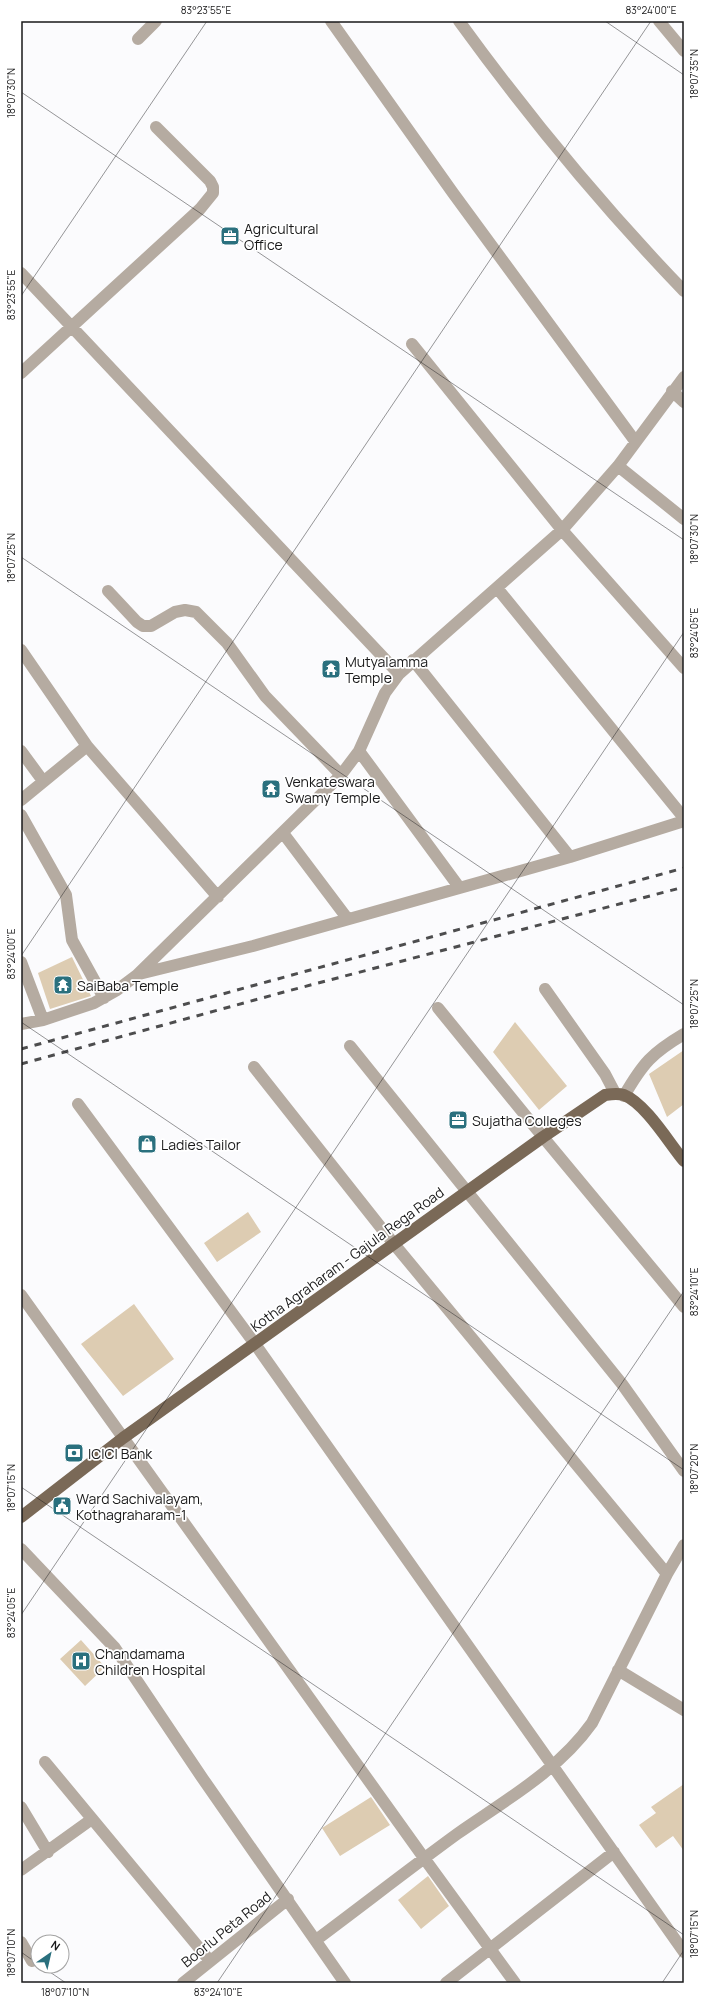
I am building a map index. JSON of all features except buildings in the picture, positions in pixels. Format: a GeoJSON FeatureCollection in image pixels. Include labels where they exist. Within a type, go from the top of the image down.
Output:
{"type":"FeatureCollection","features":[{"type":"Feature","properties":{"kind":"main road","name":"Kotha Agraharam - Gajula Rega Road"},"geometry":{"type":"LineString","coordinates":[[21,1517],[123,1438],[543,1137],[605,1095],[620,1094]]}},
{"type":"Feature","properties":{"kind":"main road"},"geometry":{"type":"LineString","coordinates":[[620,1094],[645,1112],[684,1162]]}},
{"type":"Feature","properties":{"kind":"street"},"geometry":{"type":"LineString","coordinates":[[138,39],[156,21]]}},
{"type":"Feature","properties":{"kind":"street"},"geometry":{"type":"LineString","coordinates":[[331,21],[453,193],[636,441]]}},
{"type":"Feature","properties":{"kind":"street"},"geometry":{"type":"LineString","coordinates":[[459,21],[508,89],[636,241],[684,291]]}},
{"type":"Feature","properties":{"kind":"street"},"geometry":{"type":"LineString","coordinates":[[659,21],[684,51]]}},
{"type":"Feature","properties":{"kind":"street"},"geometry":{"type":"LineString","coordinates":[[21,373],[200,209],[213,193],[213,187],[210,182],[156,127]]}},
{"type":"Feature","properties":{"kind":"street"},"geometry":{"type":"LineString","coordinates":[[21,273],[399,674]]}},
{"type":"Feature","properties":{"kind":"street"},"geometry":{"type":"LineString","coordinates":[[412,344],[562,530],[684,668]]}},
{"type":"Feature","properties":{"kind":"street"},"geometry":{"type":"LineString","coordinates":[[21,1024],[43,1020],[94,1003],[104,998],[137,975],[218,897],[341,776],[359,751],[385,693],[399,674],[413,660],[562,530],[618,466],[672,391],[684,377]]}},
{"type":"Feature","properties":{"kind":"street"},"geometry":{"type":"LineString","coordinates":[[672,391],[684,402]]}},
{"type":"Feature","properties":{"kind":"street"},"geometry":{"type":"LineString","coordinates":[[618,466],[684,519]]}},
{"type":"Feature","properties":{"kind":"street"},"geometry":{"type":"LineString","coordinates":[[137,975],[253,946],[347,918],[570,856],[684,819],[497,588]]}},
{"type":"Feature","properties":{"kind":"street"},"geometry":{"type":"LineString","coordinates":[[108,591],[143,626],[151,626],[176,612],[185,610],[196,612],[227,643],[264,696],[341,776]]}},
{"type":"Feature","properties":{"kind":"street"},"geometry":{"type":"LineString","coordinates":[[21,650],[87,746],[218,897]]}},
{"type":"Feature","properties":{"kind":"street"},"geometry":{"type":"LineString","coordinates":[[413,660],[570,856]]}},
{"type":"Feature","properties":{"kind":"street"},"geometry":{"type":"LineString","coordinates":[[21,800],[87,746]]}},
{"type":"Feature","properties":{"kind":"street"},"geometry":{"type":"LineString","coordinates":[[21,751],[43,781]]}},
{"type":"Feature","properties":{"kind":"street"},"geometry":{"type":"LineString","coordinates":[[359,751],[459,887]]}},
{"type":"Feature","properties":{"kind":"street"},"geometry":{"type":"LineString","coordinates":[[21,816],[66,895],[72,940],[104,998]]}},
{"type":"Feature","properties":{"kind":"street"},"geometry":{"type":"LineString","coordinates":[[283,833],[347,918]]}},
{"type":"Feature","properties":{"kind":"street"},"geometry":{"type":"LineString","coordinates":[[21,962],[43,1020]]}},
{"type":"Feature","properties":{"kind":"street"},"geometry":{"type":"LineString","coordinates":[[545,989],[620,1094],[645,1062],[655,1052],[684,1034]]}},
{"type":"Feature","properties":{"kind":"street"},"geometry":{"type":"LineString","coordinates":[[438,1008],[684,1307]]}},
{"type":"Feature","properties":{"kind":"street"},"geometry":{"type":"LineString","coordinates":[[350,1046],[622,1384],[684,1471]]}},
{"type":"Feature","properties":{"kind":"street"},"geometry":{"type":"LineString","coordinates":[[254,1068],[394,1244],[667,1574]]}},
{"type":"Feature","properties":{"kind":"street"},"geometry":{"type":"LineString","coordinates":[[78,1104],[255,1344],[684,1952]]}},
{"type":"Feature","properties":{"kind":"street"},"geometry":{"type":"LineString","coordinates":[[21,1295],[515,1983]]}},
{"type":"Feature","properties":{"kind":"street"},"geometry":{"type":"LineString","coordinates":[[316,1940],[424,1858],[553,1766],[580,1740],[592,1723],[667,1574],[684,1545]]}},
{"type":"Feature","properties":{"kind":"street"},"geometry":{"type":"LineString","coordinates":[[21,1549],[115,1648],[203,1779],[288,1899],[345,1983]]}},
{"type":"Feature","properties":{"kind":"street"},"geometry":{"type":"LineString","coordinates":[[618,1670],[684,1710]]}},
{"type":"Feature","properties":{"kind":"street"},"geometry":{"type":"LineString","coordinates":[[45,1762],[210,1961]]}},
{"type":"Feature","properties":{"kind":"street"},"geometry":{"type":"LineString","coordinates":[[21,1807],[48,1852]]}},
{"type":"Feature","properties":{"kind":"street"},"geometry":{"type":"LineString","coordinates":[[21,1870],[92,1819]]}},
{"type":"Feature","properties":{"kind":"street"},"geometry":{"type":"LineString","coordinates":[[446,1983],[614,1852]]}},
{"type":"Feature","properties":{"kind":"street","name":"Boorlu Peta Road"},"geometry":{"type":"LineString","coordinates":[[183,1983],[288,1899]]}},
{"type":"Feature","properties":{"kind":"street"},"geometry":{"type":"LineString","coordinates":[[21,1942],[30,1958]]}},
{"type":"Feature","properties":{"kind":"railway"},"geometry":{"type":"LineString","coordinates":[[21,1049],[684,868]]}},
{"type":"Feature","properties":{"kind":"railway"},"geometry":{"type":"LineString","coordinates":[[21,1064],[284,992],[684,887]]}},
{"type":"Feature","properties":{"kind":"place","name":"Agricultural Office"},"geometry":{"type":"Point","coordinates":[230,236]}},
{"type":"Feature","properties":{"kind":"place","name":"Mutyalamma Temple"},"geometry":{"type":"Point","coordinates":[331,669]}},
{"type":"Feature","properties":{"kind":"place","name":"Venkateswara Swamy Temple"},"geometry":{"type":"Point","coordinates":[271,789]}},
{"type":"Feature","properties":{"kind":"place","name":"SaiBaba Temple"},"geometry":{"type":"Point","coordinates":[63,985]}},
{"type":"Feature","properties":{"kind":"place","name":"Sujatha Colleges"},"geometry":{"type":"Point","coordinates":[458,1120]}},
{"type":"Feature","properties":{"kind":"place","name":"Ladies Tailor"},"geometry":{"type":"Point","coordinates":[147,1144]}},
{"type":"Feature","properties":{"kind":"place","name":"ICICI Bank"},"geometry":{"type":"Point","coordinates":[74,1453]}},
{"type":"Feature","properties":{"kind":"place","name":"Ward Sachivalayam, Kothagraharam-1"},"geometry":{"type":"Point","coordinates":[62,1506]}},
{"type":"Feature","properties":{"kind":"place","name":"Chandamama Children Hospital"},"geometry":{"type":"Point","coordinates":[81,1661]}}]}
